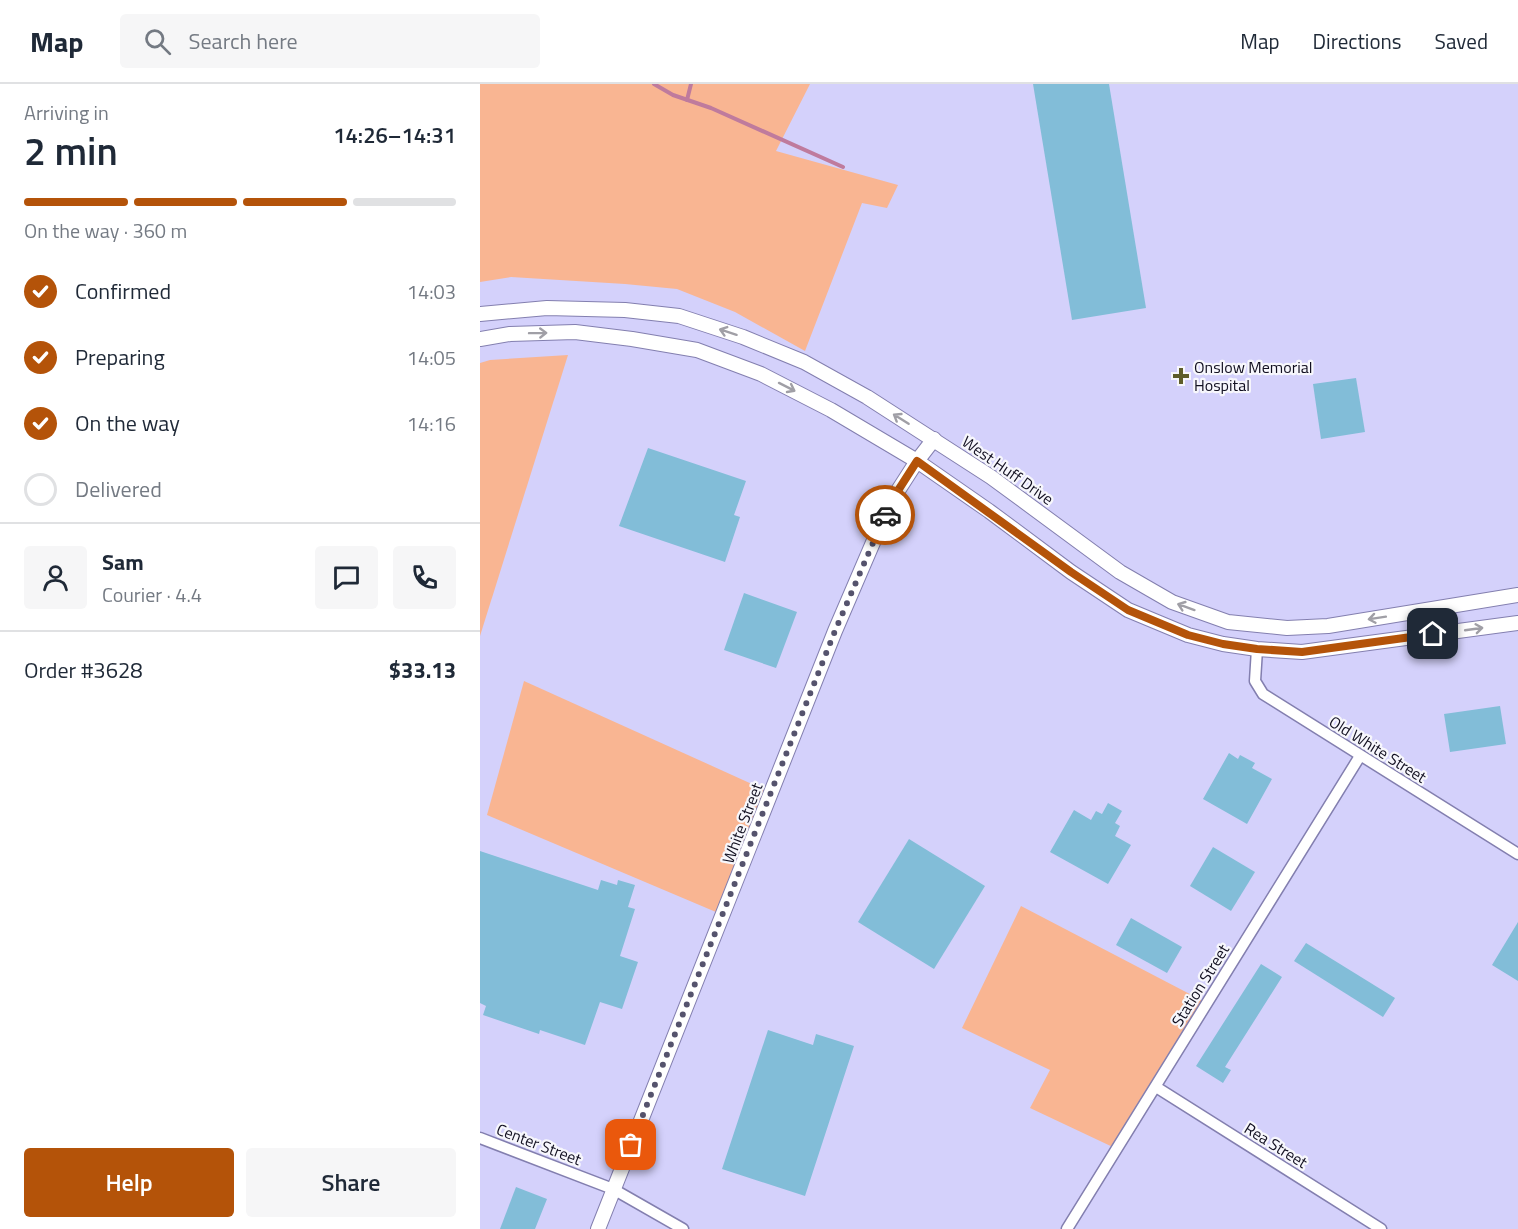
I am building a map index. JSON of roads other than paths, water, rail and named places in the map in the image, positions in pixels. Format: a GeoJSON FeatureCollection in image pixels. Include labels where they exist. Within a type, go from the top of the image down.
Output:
{"type":"FeatureCollection","features":[{"type":"Feature","properties":{"kind":"street","name":"West Huff Drive"},"geometry":{"type":"LineString","coordinates":[[480,314],[547,308],[625,310],[680,316],[743,337],[804,362],[867,397],[934,439],[991,477],[1120,572],[1172,602],[1228,622],[1287,628],[1328,626],[1518,595]]}},
{"type":"Feature","properties":{"kind":"street"},"geometry":{"type":"LineString","coordinates":[[480,339],[510,334],[575,332],[632,339],[697,350],[761,374],[831,410],[917,461],[1071,572],[1128,610],[1188,635],[1223,644],[1302,652],[1518,623]]}},
{"type":"Feature","properties":{"kind":"street","name":"White Street"},"geometry":{"type":"LineString","coordinates":[[598,1229],[835,631],[890,503],[934,439]]}},
{"type":"Feature","properties":{"kind":"street","name":"Old White Street"},"geometry":{"type":"LineString","coordinates":[[1257,649],[1255,681],[1263,694],[1518,854]]}},
{"type":"Feature","properties":{"kind":"street","name":"Station Street"},"geometry":{"type":"LineString","coordinates":[[1067,1229],[1360,756]]}},
{"type":"Feature","properties":{"kind":"street","name":"Rea Street"},"geometry":{"type":"LineString","coordinates":[[1156,1086],[1381,1229]]}},
{"type":"Feature","properties":{"kind":"street","name":"Center Street"},"geometry":{"type":"LineString","coordinates":[[480,1138],[614,1189],[683,1229]]}},
{"type":"Feature","properties":{"kind":"waterway"},"geometry":{"type":"LineString","coordinates":[[654,84],[673,95],[711,108],[843,167]]}},
{"type":"Feature","properties":{"kind":"waterway"},"geometry":{"type":"LineString","coordinates":[[687,100],[691,84]]}},
{"type":"Feature","properties":{"kind":"place","name":"Onslow Memorial Hospital"},"geometry":{"type":"Point","coordinates":[1181,376]}}]}
